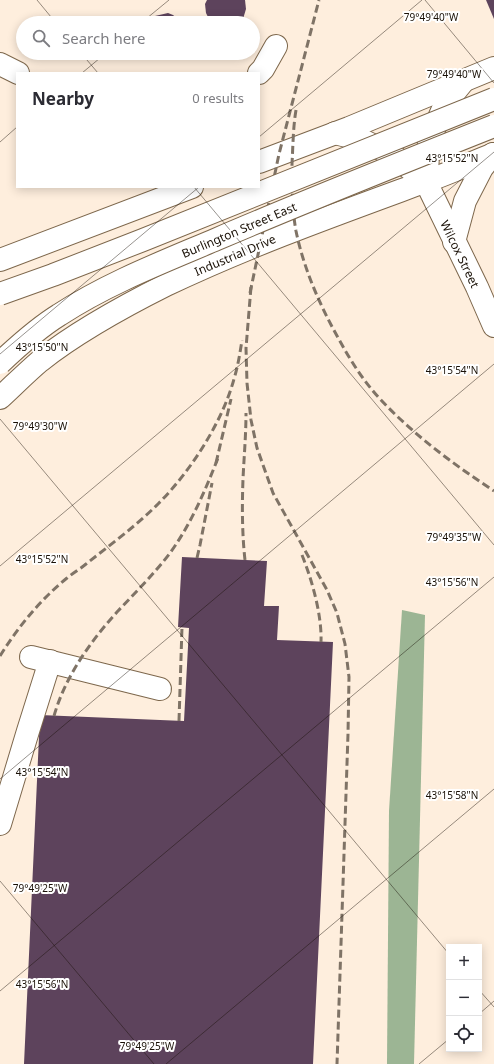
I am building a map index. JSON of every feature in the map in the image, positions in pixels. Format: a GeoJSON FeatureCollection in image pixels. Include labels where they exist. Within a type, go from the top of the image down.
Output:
{"type":"FeatureCollection","features":[{"type":"Feature","properties":{"kind":"street"},"geometry":{"type":"LineString","coordinates":[[260,72],[276,46]]}},
{"type":"Feature","properties":{"kind":"street"},"geometry":{"type":"LineString","coordinates":[[0,64],[16,72]]}},
{"type":"Feature","properties":{"kind":"street"},"geometry":{"type":"LineString","coordinates":[[260,162],[335,133],[494,68]]}},
{"type":"Feature","properties":{"kind":"street"},"geometry":{"type":"LineString","coordinates":[[426,182],[429,141],[445,104],[465,80]]}},
{"type":"Feature","properties":{"kind":"street","name":"Burlington Street East"},"geometry":{"type":"LineString","coordinates":[[0,294],[137,243],[494,99]]}},
{"type":"Feature","properties":{"kind":"street","name":"Burlington Street East"},"geometry":{"type":"LineString","coordinates":[[0,362],[57,316],[85,299],[136,274],[265,218],[494,126]]}},
{"type":"Feature","properties":{"kind":"street"},"geometry":{"type":"LineString","coordinates":[[335,133],[362,140],[393,155],[426,182]]}},
{"type":"Feature","properties":{"kind":"street"},"geometry":{"type":"LineString","coordinates":[[454,242],[465,201],[482,168],[493,154]]}},
{"type":"Feature","properties":{"kind":"street","name":"Industrial Drive"},"geometry":{"type":"LineString","coordinates":[[0,398],[45,357],[69,340],[131,302],[223,258],[283,234],[426,182],[493,154]]}},
{"type":"Feature","properties":{"kind":"street","name":"Wilcox Street"},"geometry":{"type":"LineString","coordinates":[[426,182],[477,287],[494,326]]}},
{"type":"Feature","properties":{"kind":"street"},"geometry":{"type":"LineString","coordinates":[[0,260],[189,188]]}},
{"type":"Feature","properties":{"kind":"street"},"geometry":{"type":"LineString","coordinates":[[0,824],[28,731],[40,659],[160,689]]}},
{"type":"Feature","properties":{"kind":"green space"},"geometry":{"type":"Polygon","coordinates":[[[402,610],[425,615],[414,1064],[387,1064],[389,811],[402,610]]]}},
{"type":"Feature","properties":{"kind":"building"},"geometry":{"type":"Polygon","coordinates":[[[207,0],[245,0],[246,9],[244,16],[208,16],[205,4],[207,0]]]}},
{"type":"Feature","properties":{"kind":"building"},"geometry":{"type":"Polygon","coordinates":[[[486,0],[494,0],[494,19],[486,0]]]}},
{"type":"Feature","properties":{"kind":"building"},"geometry":{"type":"Polygon","coordinates":[[[168,13],[174,16],[155,16],[168,13]]]}},
{"type":"Feature","properties":{"kind":"building"},"geometry":{"type":"Polygon","coordinates":[[[182,557],[267,561],[264,606],[279,606],[277,640],[333,642],[313,1064],[24,1064],[40,715],[184,721],[189,628],[178,627],[182,557]]]}},
{"type":"Feature","properties":{"kind":"railway"},"geometry":{"type":"LineString","coordinates":[[250,293],[279,154],[319,0]]}},
{"type":"Feature","properties":{"kind":"railway"},"geometry":{"type":"LineString","coordinates":[[296,110],[292,164],[293,206],[296,231],[308,274],[334,330],[364,380],[394,413],[434,448],[494,491]]}},
{"type":"Feature","properties":{"kind":"railway"},"geometry":{"type":"LineString","coordinates":[[251,287],[246,348],[247,383],[251,420],[257,448],[273,493],[327,590],[337,613],[345,644],[349,677],[337,1064]]}},
{"type":"Feature","properties":{"kind":"railway"},"geometry":{"type":"LineString","coordinates":[[0,656],[22,624],[57,586],[141,520],[158,504],[182,477],[204,446],[222,413],[229,396],[239,360],[242,340]]}},
{"type":"Feature","properties":{"kind":"railway"},"geometry":{"type":"LineString","coordinates":[[216,463],[231,399]]}},
{"type":"Feature","properties":{"kind":"railway"},"geometry":{"type":"LineString","coordinates":[[245,560],[242,499],[246,413]]}},
{"type":"Feature","properties":{"kind":"railway"},"geometry":{"type":"LineString","coordinates":[[54,716],[72,674],[97,635],[158,568],[185,531],[218,458]]}},
{"type":"Feature","properties":{"kind":"railway"},"geometry":{"type":"LineString","coordinates":[[197,558],[212,483]]}},
{"type":"Feature","properties":{"kind":"railway"},"geometry":{"type":"LineString","coordinates":[[302,555],[316,598],[320,621],[321,642]]}},
{"type":"Feature","properties":{"kind":"railway"},"geometry":{"type":"LineString","coordinates":[[179,721],[182,627]]}}]}
